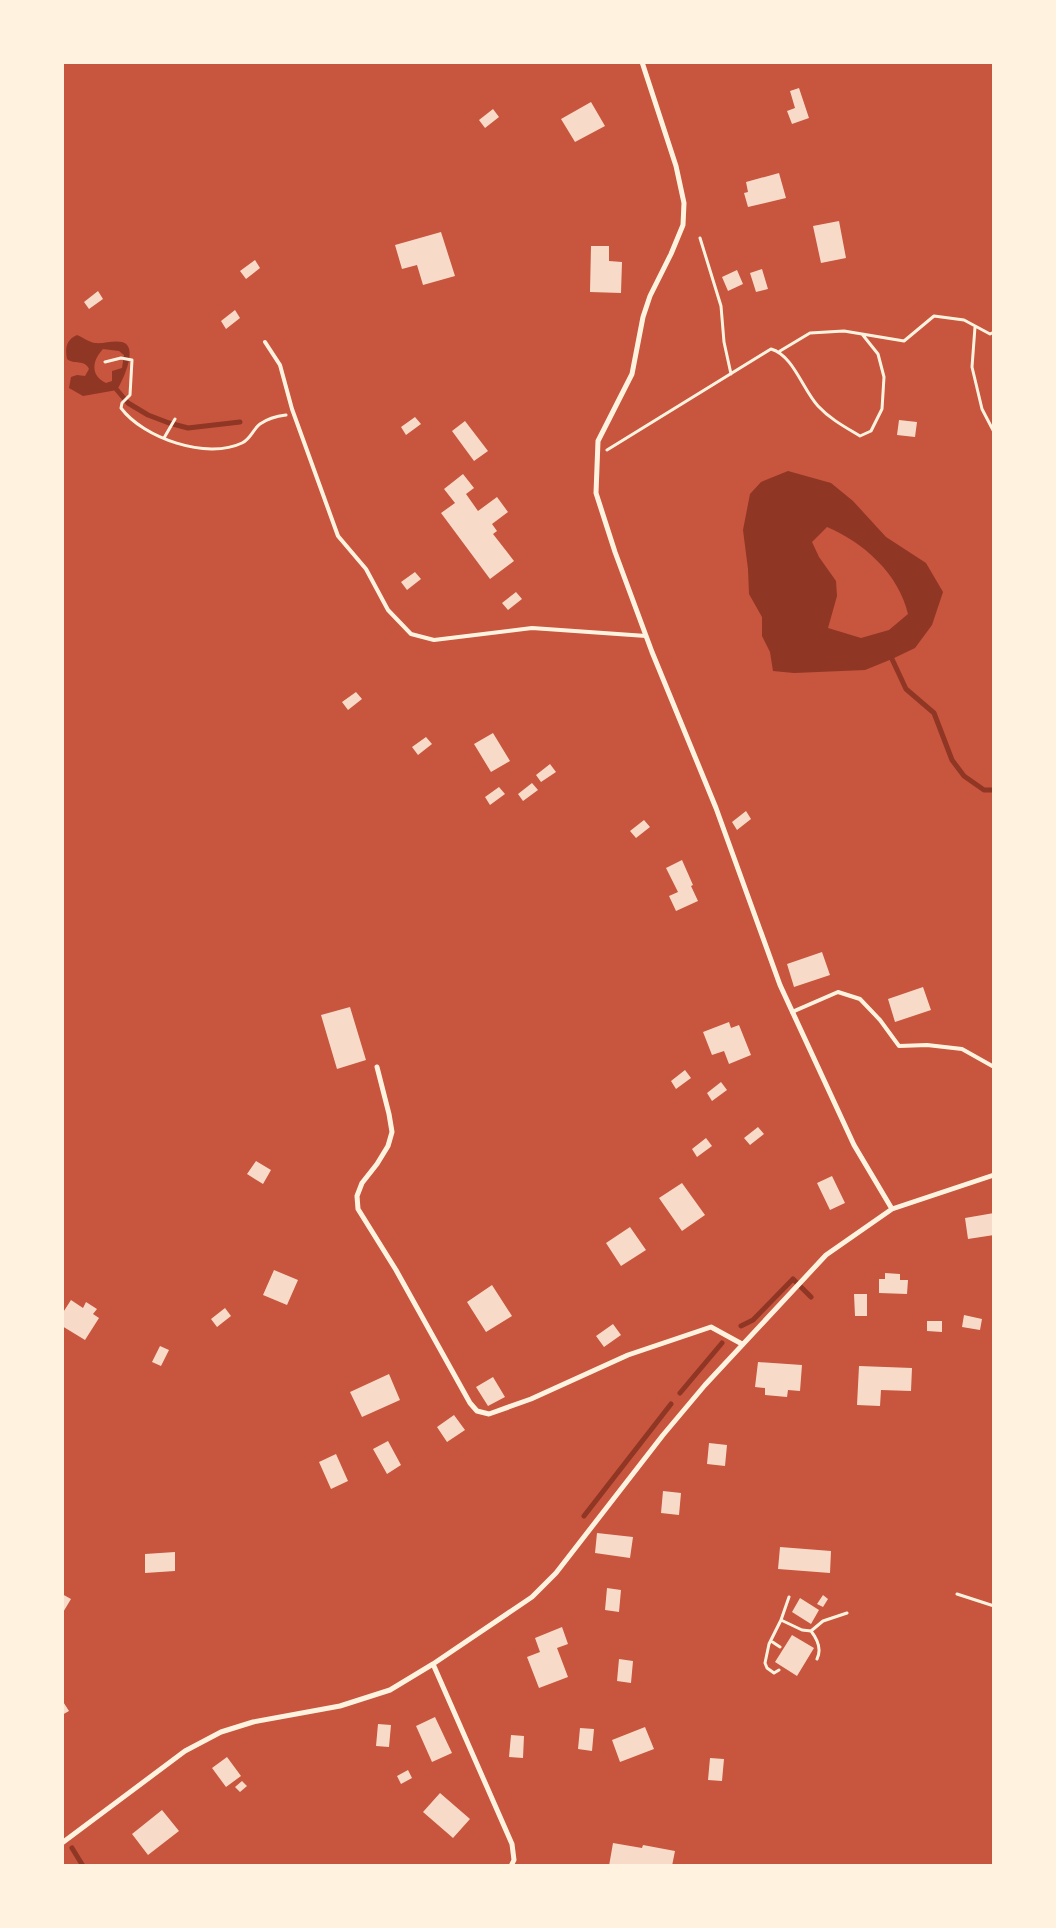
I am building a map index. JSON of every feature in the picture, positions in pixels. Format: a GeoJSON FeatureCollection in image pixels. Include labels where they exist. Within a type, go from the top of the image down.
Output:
{"type":"FeatureCollection","features":[{"type":"Feature","properties":{"kind":"street"},"geometry":{"type":"LineString","coordinates":[[642,62],[676,166],[684,203],[683,225],[650,296],[643,317],[632,374],[598,441],[596,493],[614,552],[716,808],[780,986],[854,1145],[892,1209]]}},
{"type":"Feature","properties":{"kind":"street"},"geometry":{"type":"LineString","coordinates":[[377,1067],[392,1132],[388,1146],[362,1184],[357,1196],[358,1209],[396,1270],[470,1403],[477,1411],[489,1414],[531,1399],[628,1354],[711,1327],[742,1344]]}},
{"type":"Feature","properties":{"kind":"street"},"geometry":{"type":"LineString","coordinates":[[62,1843],[185,1751],[221,1732],[253,1722],[340,1706],[390,1690],[532,1597],[556,1573],[693,1399],[826,1255],[892,1209],[994,1175]]}},
{"type":"Feature","properties":{"kind":"street"},"geometry":{"type":"LineString","coordinates":[[432,1664],[512,1844],[514,1860],[511,1866]]}},
{"type":"Feature","properties":{"kind":"lane"},"geometry":{"type":"LineString","coordinates":[[265,342],[280,365],[294,413],[338,536],[366,569],[388,610],[411,634],[434,640],[532,628],[646,636]]}},
{"type":"Feature","properties":{"kind":"lane"},"geometry":{"type":"LineString","coordinates":[[792,1012],[838,992],[860,999],[880,1020],[899,1046],[927,1045],[962,1049],[994,1067]]}},
{"type":"Feature","properties":{"kind":"path"},"geometry":{"type":"LineString","coordinates":[[700,238],[721,306],[724,342],[731,374]]}},
{"type":"Feature","properties":{"kind":"path"},"geometry":{"type":"LineString","coordinates":[[780,351],[810,332],[844,331],[904,341],[934,316],[964,320],[990,334],[994,332]]}},
{"type":"Feature","properties":{"kind":"path"},"geometry":{"type":"LineString","coordinates":[[976,326],[972,367],[982,409],[994,432]]}},
{"type":"Feature","properties":{"kind":"path"},"geometry":{"type":"LineString","coordinates":[[597,455],[772,349],[780,351],[788,360],[817,406],[838,424],[860,436],[871,431],[882,409],[884,378],[878,354],[862,334]]}},
{"type":"Feature","properties":{"kind":"path"},"geometry":{"type":"LineString","coordinates":[[105,362],[120,358],[132,360],[130,395],[122,403],[121,408],[129,419],[153,434],[200,448],[219,450],[232,448],[245,442],[260,424],[276,417],[294,413]]}},
{"type":"Feature","properties":{"kind":"path"},"geometry":{"type":"LineString","coordinates":[[164,438],[175,420]]}},
{"type":"Feature","properties":{"kind":"path"},"geometry":{"type":"LineString","coordinates":[[957,1594],[994,1606]]}},
{"type":"Feature","properties":{"kind":"path"},"geometry":{"type":"LineString","coordinates":[[779,1670],[774,1673],[770,1671],[765,1663],[771,1641],[789,1597]]}},
{"type":"Feature","properties":{"kind":"path"},"geometry":{"type":"LineString","coordinates":[[811,1631],[823,1621],[847,1613]]}},
{"type":"Feature","properties":{"kind":"path"},"geometry":{"type":"LineString","coordinates":[[781,1620],[802,1630],[811,1631],[817,1638],[819,1648],[817,1659]]}},
{"type":"Feature","properties":{"kind":"path"},"geometry":{"type":"LineString","coordinates":[[771,1641],[780,1647]]}},
{"type":"Feature","properties":{"kind":"shaded area"},"geometry":{"type":"Polygon","coordinates":[[[77,335],[95,343],[122,342],[127,345],[129,350],[128,364],[117,390],[83,396],[69,388],[71,377],[77,375],[85,376],[89,369],[85,364],[67,359],[67,345],[77,335]],[[103,349],[97,358],[94,368],[95,372],[106,383],[112,381],[112,371],[122,368],[124,355],[119,351],[103,349]]]}},
{"type":"Feature","properties":{"kind":"shaded area"},"geometry":{"type":"Polygon","coordinates":[[[788,471],[831,483],[853,501],[886,537],[926,563],[943,592],[932,625],[915,648],[865,670],[794,673],[773,671],[770,652],[762,636],[762,617],[749,594],[743,530],[750,494],[761,482],[788,471]],[[827,527],[812,542],[819,557],[836,581],[837,596],[828,628],[861,638],[889,630],[908,614],[897,586],[878,561],[854,541],[827,527]]]}},
{"type":"Feature","properties":{"kind":"building"},"geometry":{"type":"Polygon","coordinates":[[[799,88],[809,118],[792,124],[787,111],[795,108],[790,91],[799,88]]]}},
{"type":"Feature","properties":{"kind":"building"},"geometry":{"type":"Polygon","coordinates":[[[591,102],[605,126],[575,142],[561,119],[591,102]]]}},
{"type":"Feature","properties":{"kind":"building"},"geometry":{"type":"Polygon","coordinates":[[[493,109],[499,117],[485,128],[479,120],[493,109]]]}},
{"type":"Feature","properties":{"kind":"building"},"geometry":{"type":"Polygon","coordinates":[[[779,173],[786,198],[748,207],[744,193],[748,192],[746,182],[779,173]]]}},
{"type":"Feature","properties":{"kind":"building"},"geometry":{"type":"Polygon","coordinates":[[[839,221],[846,258],[821,263],[813,226],[839,221]]]}},
{"type":"Feature","properties":{"kind":"building"},"geometry":{"type":"Polygon","coordinates":[[[441,232],[455,276],[423,285],[417,265],[402,269],[395,245],[441,232]]]}},
{"type":"Feature","properties":{"kind":"building"},"geometry":{"type":"Polygon","coordinates":[[[591,246],[609,246],[609,261],[622,262],[621,293],[590,292],[591,246]]]}},
{"type":"Feature","properties":{"kind":"building"},"geometry":{"type":"Polygon","coordinates":[[[255,260],[260,268],[246,279],[240,271],[255,260]]]}},
{"type":"Feature","properties":{"kind":"building"},"geometry":{"type":"Polygon","coordinates":[[[762,269],[768,289],[756,292],[750,273],[762,269]]]}},
{"type":"Feature","properties":{"kind":"building"},"geometry":{"type":"Polygon","coordinates":[[[737,270],[743,284],[728,291],[722,277],[737,270]]]}},
{"type":"Feature","properties":{"kind":"building"},"geometry":{"type":"Polygon","coordinates":[[[98,291],[103,299],[89,309],[84,302],[98,291]]]}},
{"type":"Feature","properties":{"kind":"building"},"geometry":{"type":"Polygon","coordinates":[[[235,310],[240,318],[226,329],[221,321],[235,310]]]}},
{"type":"Feature","properties":{"kind":"building"},"geometry":{"type":"Polygon","coordinates":[[[415,417],[421,424],[406,435],[401,427],[415,417]]]}},
{"type":"Feature","properties":{"kind":"building"},"geometry":{"type":"Polygon","coordinates":[[[899,420],[917,422],[915,437],[897,435],[899,420]]]}},
{"type":"Feature","properties":{"kind":"building"},"geometry":{"type":"Polygon","coordinates":[[[465,421],[488,451],[474,461],[452,431],[465,421]]]}},
{"type":"Feature","properties":{"kind":"building"},"geometry":{"type":"Polygon","coordinates":[[[463,474],[474,488],[466,494],[478,511],[497,497],[508,512],[492,524],[497,531],[493,534],[514,561],[490,579],[441,513],[455,503],[444,489],[463,474]]]}},
{"type":"Feature","properties":{"kind":"building"},"geometry":{"type":"Polygon","coordinates":[[[415,572],[421,579],[407,590],[401,582],[415,572]]]}},
{"type":"Feature","properties":{"kind":"building"},"geometry":{"type":"Polygon","coordinates":[[[516,592],[522,599],[508,610],[502,603],[516,592]]]}},
{"type":"Feature","properties":{"kind":"building"},"geometry":{"type":"Polygon","coordinates":[[[356,692],[362,699],[348,710],[342,702],[356,692]]]}},
{"type":"Feature","properties":{"kind":"building"},"geometry":{"type":"Polygon","coordinates":[[[493,733],[510,761],[491,772],[474,744],[493,733]]]}},
{"type":"Feature","properties":{"kind":"building"},"geometry":{"type":"Polygon","coordinates":[[[426,737],[432,744],[418,755],[412,747],[426,737]]]}},
{"type":"Feature","properties":{"kind":"building"},"geometry":{"type":"Polygon","coordinates":[[[550,764],[556,772],[541,782],[536,775],[550,764]]]}},
{"type":"Feature","properties":{"kind":"building"},"geometry":{"type":"Polygon","coordinates":[[[532,783],[538,790],[523,801],[518,794],[532,783]]]}},
{"type":"Feature","properties":{"kind":"building"},"geometry":{"type":"Polygon","coordinates":[[[499,787],[505,794],[490,805],[485,797],[499,787]]]}},
{"type":"Feature","properties":{"kind":"building"},"geometry":{"type":"Polygon","coordinates":[[[746,811],[751,819],[737,830],[732,822],[746,811]]]}},
{"type":"Feature","properties":{"kind":"building"},"geometry":{"type":"Polygon","coordinates":[[[644,820],[650,827],[636,838],[630,831],[644,820]]]}},
{"type":"Feature","properties":{"kind":"building"},"geometry":{"type":"Polygon","coordinates":[[[682,860],[698,901],[676,911],[669,896],[678,892],[666,868],[682,860]]]}},
{"type":"Feature","properties":{"kind":"building"},"geometry":{"type":"Polygon","coordinates":[[[822,952],[830,975],[794,987],[787,964],[822,952]]]}},
{"type":"Feature","properties":{"kind":"building"},"geometry":{"type":"Polygon","coordinates":[[[923,987],[931,1010],[895,1022],[888,999],[923,987]]]}},
{"type":"Feature","properties":{"kind":"building"},"geometry":{"type":"Polygon","coordinates":[[[350,1007],[366,1060],[337,1069],[321,1015],[350,1007]]]}},
{"type":"Feature","properties":{"kind":"building"},"geometry":{"type":"Polygon","coordinates":[[[729,1022],[731,1028],[739,1025],[751,1055],[729,1064],[724,1051],[712,1055],[703,1032],[729,1022]]]}},
{"type":"Feature","properties":{"kind":"building"},"geometry":{"type":"Polygon","coordinates":[[[685,1070],[691,1078],[676,1089],[671,1081],[685,1070]]]}},
{"type":"Feature","properties":{"kind":"building"},"geometry":{"type":"Polygon","coordinates":[[[721,1082],[727,1090],[712,1101],[707,1093],[721,1082]]]}},
{"type":"Feature","properties":{"kind":"building"},"geometry":{"type":"Polygon","coordinates":[[[758,1127],[764,1134],[750,1145],[744,1138],[758,1127]]]}},
{"type":"Feature","properties":{"kind":"building"},"geometry":{"type":"Polygon","coordinates":[[[706,1138],[712,1146],[697,1157],[692,1149],[706,1138]]]}},
{"type":"Feature","properties":{"kind":"building"},"geometry":{"type":"Polygon","coordinates":[[[256,1161],[271,1170],[263,1184],[247,1174],[256,1161]]]}},
{"type":"Feature","properties":{"kind":"building"},"geometry":{"type":"Polygon","coordinates":[[[832,1176],[845,1203],[830,1210],[817,1183],[832,1176]]]}},
{"type":"Feature","properties":{"kind":"building"},"geometry":{"type":"Polygon","coordinates":[[[682,1183],[705,1215],[682,1231],[659,1198],[682,1183]]]}},
{"type":"Feature","properties":{"kind":"building"},"geometry":{"type":"Polygon","coordinates":[[[994,1213],[994,1235],[968,1239],[965,1218],[994,1213]]]}},
{"type":"Feature","properties":{"kind":"building"},"geometry":{"type":"Polygon","coordinates":[[[630,1227],[646,1250],[621,1266],[606,1243],[630,1227]]]}},
{"type":"Feature","properties":{"kind":"building"},"geometry":{"type":"Polygon","coordinates":[[[274,1270],[298,1280],[287,1305],[263,1295],[274,1270]]]}},
{"type":"Feature","properties":{"kind":"building"},"geometry":{"type":"Polygon","coordinates":[[[885,1273],[900,1274],[900,1280],[908,1280],[907,1294],[879,1293],[879,1279],[885,1279],[885,1273]]]}},
{"type":"Feature","properties":{"kind":"building"},"geometry":{"type":"Polygon","coordinates":[[[492,1285],[512,1316],[486,1332],[467,1302],[492,1285]]]}},
{"type":"Feature","properties":{"kind":"building"},"geometry":{"type":"Polygon","coordinates":[[[854,1294],[867,1294],[867,1316],[855,1316],[854,1294]]]}},
{"type":"Feature","properties":{"kind":"building"},"geometry":{"type":"Polygon","coordinates":[[[71,1300],[83,1308],[86,1302],[97,1309],[93,1314],[99,1318],[85,1340],[62,1326],[62,1314],[71,1300]]]}},
{"type":"Feature","properties":{"kind":"building"},"geometry":{"type":"Polygon","coordinates":[[[225,1308],[231,1316],[217,1327],[211,1319],[225,1308]]]}},
{"type":"Feature","properties":{"kind":"building"},"geometry":{"type":"Polygon","coordinates":[[[964,1315],[982,1319],[980,1330],[962,1327],[964,1315]]]}},
{"type":"Feature","properties":{"kind":"building"},"geometry":{"type":"Polygon","coordinates":[[[927,1321],[942,1321],[942,1332],[927,1331],[927,1321]]]}},
{"type":"Feature","properties":{"kind":"building"},"geometry":{"type":"Polygon","coordinates":[[[613,1324],[621,1335],[604,1347],[596,1336],[613,1324]]]}},
{"type":"Feature","properties":{"kind":"building"},"geometry":{"type":"Polygon","coordinates":[[[160,1346],[169,1350],[161,1366],[152,1362],[160,1346]]]}},
{"type":"Feature","properties":{"kind":"building"},"geometry":{"type":"Polygon","coordinates":[[[758,1362],[802,1365],[800,1391],[788,1390],[787,1397],[765,1395],[765,1388],[755,1387],[758,1362]]]}},
{"type":"Feature","properties":{"kind":"building"},"geometry":{"type":"Polygon","coordinates":[[[859,1366],[912,1368],[911,1391],[881,1390],[880,1406],[857,1405],[859,1366]]]}},
{"type":"Feature","properties":{"kind":"building"},"geometry":{"type":"Polygon","coordinates":[[[389,1374],[400,1400],[362,1417],[350,1392],[389,1374]]]}},
{"type":"Feature","properties":{"kind":"building"},"geometry":{"type":"Polygon","coordinates":[[[493,1377],[505,1397],[488,1406],[476,1387],[493,1377]]]}},
{"type":"Feature","properties":{"kind":"building"},"geometry":{"type":"Polygon","coordinates":[[[454,1415],[465,1430],[447,1442],[437,1427],[454,1415]]]}},
{"type":"Feature","properties":{"kind":"building"},"geometry":{"type":"Polygon","coordinates":[[[388,1441],[401,1465],[387,1474],[373,1449],[388,1441]]]}},
{"type":"Feature","properties":{"kind":"building"},"geometry":{"type":"Polygon","coordinates":[[[709,1443],[727,1445],[725,1466],[707,1464],[709,1443]]]}},
{"type":"Feature","properties":{"kind":"building"},"geometry":{"type":"Polygon","coordinates":[[[336,1454],[348,1481],[331,1489],[319,1462],[336,1454]]]}},
{"type":"Feature","properties":{"kind":"building"},"geometry":{"type":"Polygon","coordinates":[[[663,1491],[681,1493],[679,1515],[661,1513],[663,1491]]]}},
{"type":"Feature","properties":{"kind":"building"},"geometry":{"type":"Polygon","coordinates":[[[597,1533],[633,1537],[630,1558],[595,1553],[597,1533]]]}},
{"type":"Feature","properties":{"kind":"building"},"geometry":{"type":"Polygon","coordinates":[[[780,1547],[831,1551],[830,1573],[778,1569],[780,1547]]]}},
{"type":"Feature","properties":{"kind":"building"},"geometry":{"type":"Polygon","coordinates":[[[175,1552],[175,1571],[145,1573],[145,1554],[175,1552]]]}},
{"type":"Feature","properties":{"kind":"building"},"geometry":{"type":"Polygon","coordinates":[[[607,1588],[621,1590],[619,1612],[605,1610],[607,1588]]]}},
{"type":"Feature","properties":{"kind":"building"},"geometry":{"type":"Polygon","coordinates":[[[62,1594],[71,1599],[62,1614],[62,1594]]]}},
{"type":"Feature","properties":{"kind":"building"},"geometry":{"type":"Polygon","coordinates":[[[823,1595],[828,1599],[823,1607],[817,1604],[823,1595]]]}},
{"type":"Feature","properties":{"kind":"building"},"geometry":{"type":"Polygon","coordinates":[[[800,1598],[819,1610],[811,1624],[792,1612],[800,1598]]]}},
{"type":"Feature","properties":{"kind":"building"},"geometry":{"type":"Polygon","coordinates":[[[562,1627],[568,1644],[557,1648],[568,1677],[539,1688],[527,1657],[540,1652],[535,1638],[562,1627]]]}},
{"type":"Feature","properties":{"kind":"building"},"geometry":{"type":"Polygon","coordinates":[[[792,1635],[814,1648],[797,1676],[775,1662],[792,1635]]]}},
{"type":"Feature","properties":{"kind":"building"},"geometry":{"type":"Polygon","coordinates":[[[619,1659],[633,1661],[631,1683],[617,1681],[619,1659]]]}},
{"type":"Feature","properties":{"kind":"building"},"geometry":{"type":"Polygon","coordinates":[[[62,1700],[69,1711],[62,1715],[62,1700]]]}},
{"type":"Feature","properties":{"kind":"building"},"geometry":{"type":"Polygon","coordinates":[[[435,1717],[452,1753],[432,1762],[416,1726],[435,1717]]]}},
{"type":"Feature","properties":{"kind":"building"},"geometry":{"type":"Polygon","coordinates":[[[378,1724],[391,1725],[389,1747],[376,1746],[378,1724]]]}},
{"type":"Feature","properties":{"kind":"building"},"geometry":{"type":"Polygon","coordinates":[[[645,1727],[654,1749],[620,1762],[612,1740],[645,1727]]]}},
{"type":"Feature","properties":{"kind":"building"},"geometry":{"type":"Polygon","coordinates":[[[580,1728],[594,1729],[592,1751],[578,1749],[580,1728]]]}},
{"type":"Feature","properties":{"kind":"building"},"geometry":{"type":"Polygon","coordinates":[[[511,1735],[524,1736],[523,1758],[509,1757],[511,1735]]]}},
{"type":"Feature","properties":{"kind":"building"},"geometry":{"type":"Polygon","coordinates":[[[227,1757],[241,1776],[226,1787],[212,1768],[227,1757]]]}},
{"type":"Feature","properties":{"kind":"building"},"geometry":{"type":"Polygon","coordinates":[[[710,1758],[724,1759],[722,1781],[708,1780],[710,1758]]]}},
{"type":"Feature","properties":{"kind":"building"},"geometry":{"type":"Polygon","coordinates":[[[408,1770],[412,1778],[401,1784],[397,1776],[408,1770]]]}},
{"type":"Feature","properties":{"kind":"building"},"geometry":{"type":"Polygon","coordinates":[[[242,1781],[247,1786],[240,1792],[235,1787],[242,1781]]]}},
{"type":"Feature","properties":{"kind":"building"},"geometry":{"type":"Polygon","coordinates":[[[440,1793],[470,1819],[453,1838],[423,1812],[440,1793]]]}},
{"type":"Feature","properties":{"kind":"building"},"geometry":{"type":"Polygon","coordinates":[[[162,1810],[179,1831],[148,1855],[132,1834],[162,1810]]]}},
{"type":"Feature","properties":{"kind":"building"},"geometry":{"type":"Polygon","coordinates":[[[613,1843],[642,1848],[643,1845],[675,1851],[672,1866],[609,1866],[613,1843]]]}},
{"type":"Feature","properties":{"kind":"waterway"},"geometry":{"type":"LineString","coordinates":[[117,390],[128,403],[148,415],[188,428],[240,422]]}},
{"type":"Feature","properties":{"kind":"waterway"},"geometry":{"type":"LineString","coordinates":[[892,659],[906,689],[934,713],[952,760],[964,776],[984,790],[994,790]]}},
{"type":"Feature","properties":{"kind":"waterway"},"geometry":{"type":"LineString","coordinates":[[741,1326],[753,1320],[793,1279],[811,1297]]}},
{"type":"Feature","properties":{"kind":"waterway"},"geometry":{"type":"LineString","coordinates":[[680,1393],[722,1343]]}},
{"type":"Feature","properties":{"kind":"waterway"},"geometry":{"type":"LineString","coordinates":[[584,1516],[671,1404]]}},
{"type":"Feature","properties":{"kind":"waterway"},"geometry":{"type":"LineString","coordinates":[[72,1848],[83,1866]]}}]}
